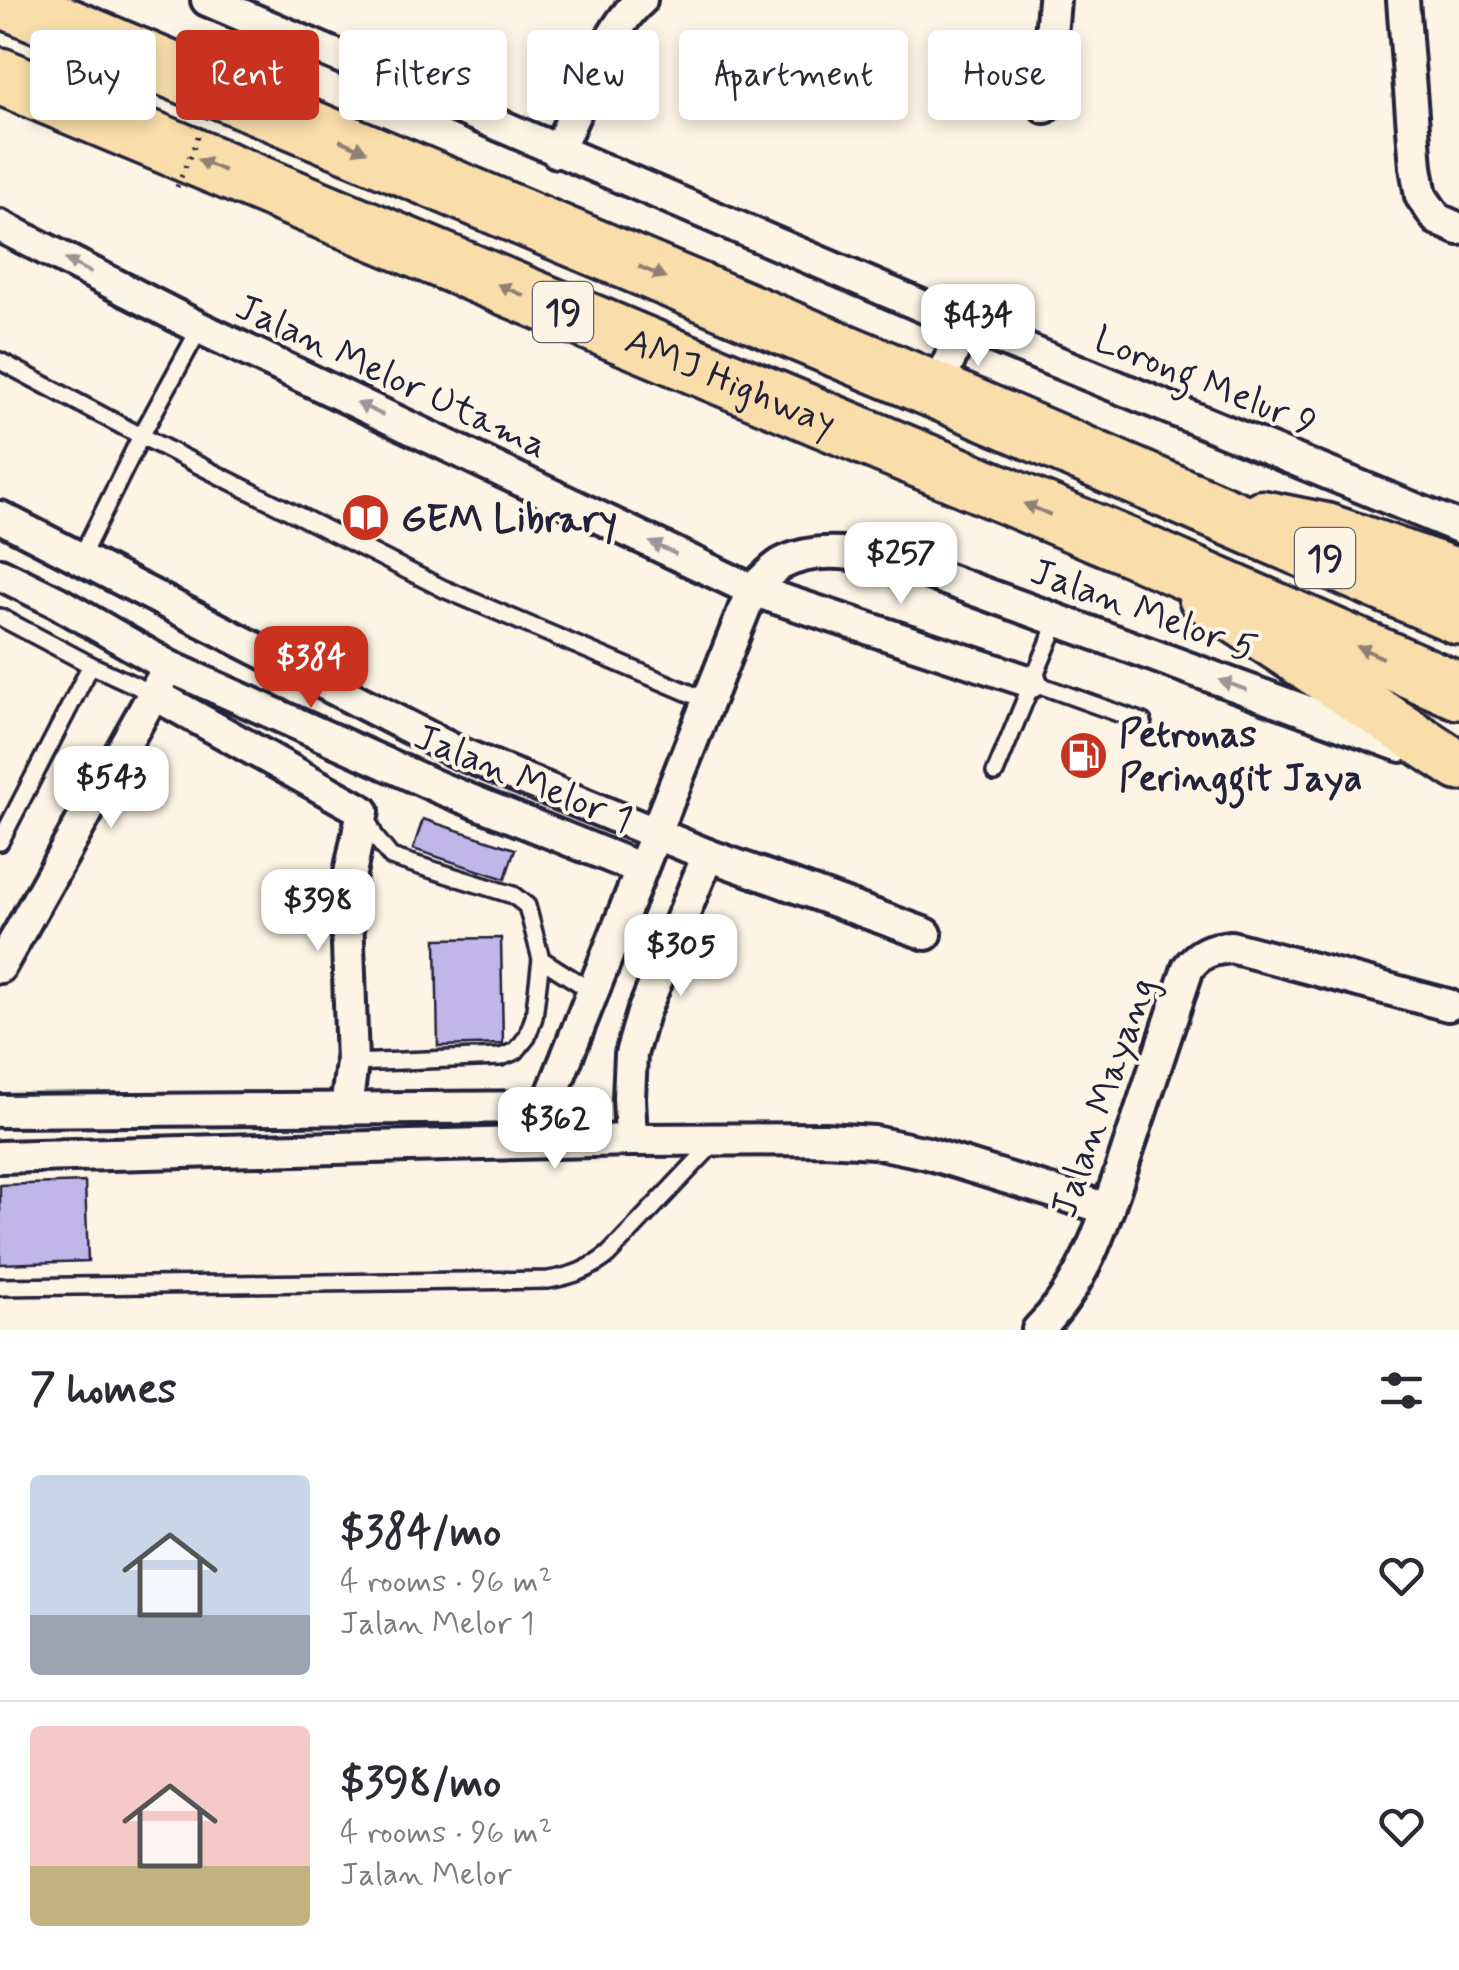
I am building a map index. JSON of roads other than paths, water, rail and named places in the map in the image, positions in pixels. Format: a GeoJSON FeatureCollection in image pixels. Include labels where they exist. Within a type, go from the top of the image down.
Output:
{"type":"FeatureCollection","features":[{"type":"Feature","properties":{"kind":"highway","name":"AMJ Highway"},"geometry":{"type":"LineString","coordinates":[[4,0],[937,391],[1459,616]]}},
{"type":"Feature","properties":{"kind":"highway","name":"AMJ Highway"},"geometry":{"type":"LineString","coordinates":[[0,76],[1127,546],[1459,691]]}},
{"type":"Feature","properties":{"kind":"main road"},"geometry":{"type":"LineString","coordinates":[[1190,500],[1326,528],[1459,574]]}},
{"type":"Feature","properties":{"kind":"main road"},"geometry":{"type":"LineString","coordinates":[[1127,546],[1458,766]]}},
{"type":"Feature","properties":{"kind":"street","name":"Lorong Melur 9"},"geometry":{"type":"LineString","coordinates":[[206,0],[964,324],[1456,521]]}},
{"type":"Feature","properties":{"kind":"street"},"geometry":{"type":"LineString","coordinates":[[557,152],[613,34],[641,0]]}},
{"type":"Feature","properties":{"kind":"street"},"geometry":{"type":"LineString","coordinates":[[1051,30],[1054,0]]}},
{"type":"Feature","properties":{"kind":"street"},"geometry":{"type":"LineString","coordinates":[[1402,0],[1421,196],[1437,219],[1459,229]]}},
{"type":"Feature","properties":{"kind":"street","name":"Jalan Melor Utama"},"geometry":{"type":"LineString","coordinates":[[0,226],[200,328],[752,590],[1031,682]]}},
{"type":"Feature","properties":{"kind":"street"},"geometry":{"type":"LineString","coordinates":[[937,391],[964,324]]}},
{"type":"Feature","properties":{"kind":"street"},"geometry":{"type":"LineString","coordinates":[[0,517],[456,751],[708,855],[926,934]]}},
{"type":"Feature","properties":{"kind":"street","name":"Jalan Melor 5"},"geometry":{"type":"LineString","coordinates":[[752,590],[781,564],[816,553],[861,554],[904,564],[1458,766]]}},
{"type":"Feature","properties":{"kind":"street"},"geometry":{"type":"LineString","coordinates":[[57,602],[80,559]]}},
{"type":"Feature","properties":{"kind":"street","name":"Jalan Melor 1"},"geometry":{"type":"LineString","coordinates":[[0,574],[168,666],[440,788],[641,869]]}},
{"type":"Feature","properties":{"kind":"street"},"geometry":{"type":"LineString","coordinates":[[549,1142],[547,1108],[752,590]]}},
{"type":"Feature","properties":{"kind":"street"},"geometry":{"type":"LineString","coordinates":[[0,966],[168,666]]}},
{"type":"Feature","properties":{"kind":"street"},"geometry":{"type":"LineString","coordinates":[[154,694],[363,811],[350,873],[347,914],[352,1063],[346,1109]]}},
{"type":"Feature","properties":{"kind":"street"},"geometry":{"type":"LineString","coordinates":[[631,1140],[631,1054],[643,1014],[708,855]]}},
{"type":"Feature","properties":{"kind":"street","name":"Jalan Mayang"},"geometry":{"type":"LineString","coordinates":[[1038,1330],[1075,1284],[1090,1254],[1188,968],[1196,957],[1211,949],[1231,947],[1448,1006]]}},
{"type":"Feature","properties":{"kind":"street"},"geometry":{"type":"LineString","coordinates":[[0,1111],[547,1108]]}},
{"type":"Feature","properties":{"kind":"street"},"geometry":{"type":"LineString","coordinates":[[112,1110],[113,1154]]}},
{"type":"Feature","properties":{"kind":"street"},"geometry":{"type":"LineString","coordinates":[[0,1157],[631,1140],[825,1139],[874,1142],[927,1152],[1108,1209]]}},
{"type":"Feature","properties":{"kind":"lane"},"geometry":{"type":"LineString","coordinates":[[80,559],[200,328]]}},
{"type":"Feature","properties":{"kind":"lane"},"geometry":{"type":"LineString","coordinates":[[0,361],[444,589],[708,701]]}},
{"type":"Feature","properties":{"kind":"lane"},"geometry":{"type":"LineString","coordinates":[[0,617],[154,694]]}},
{"type":"Feature","properties":{"kind":"lane"},"geometry":{"type":"LineString","coordinates":[[995,773],[1058,620]]}},
{"type":"Feature","properties":{"kind":"lane"},"geometry":{"type":"LineString","coordinates":[[0,842],[91,665]]}},
{"type":"Feature","properties":{"kind":"lane"},"geometry":{"type":"LineString","coordinates":[[1031,682],[1143,722]]}},
{"type":"Feature","properties":{"kind":"lane"},"geometry":{"type":"LineString","coordinates":[[352,1063],[502,1056],[516,1051],[534,1017],[541,958],[527,906],[513,896],[390,857],[363,811]]}},
{"type":"Feature","properties":{"kind":"lane"},"geometry":{"type":"LineString","coordinates":[[541,958],[593,992]]}},
{"type":"Feature","properties":{"kind":"lane"},"geometry":{"type":"LineString","coordinates":[[0,1286],[568,1277],[608,1256],[716,1140]]}},
{"type":"Feature","properties":{"kind":"place","name":"GEM Library"},"geometry":{"type":"Point","coordinates":[366,518]}},
{"type":"Feature","properties":{"kind":"place","name":"Petronas Peringgit Jaya"},"geometry":{"type":"Point","coordinates":[1084,755]}}]}
